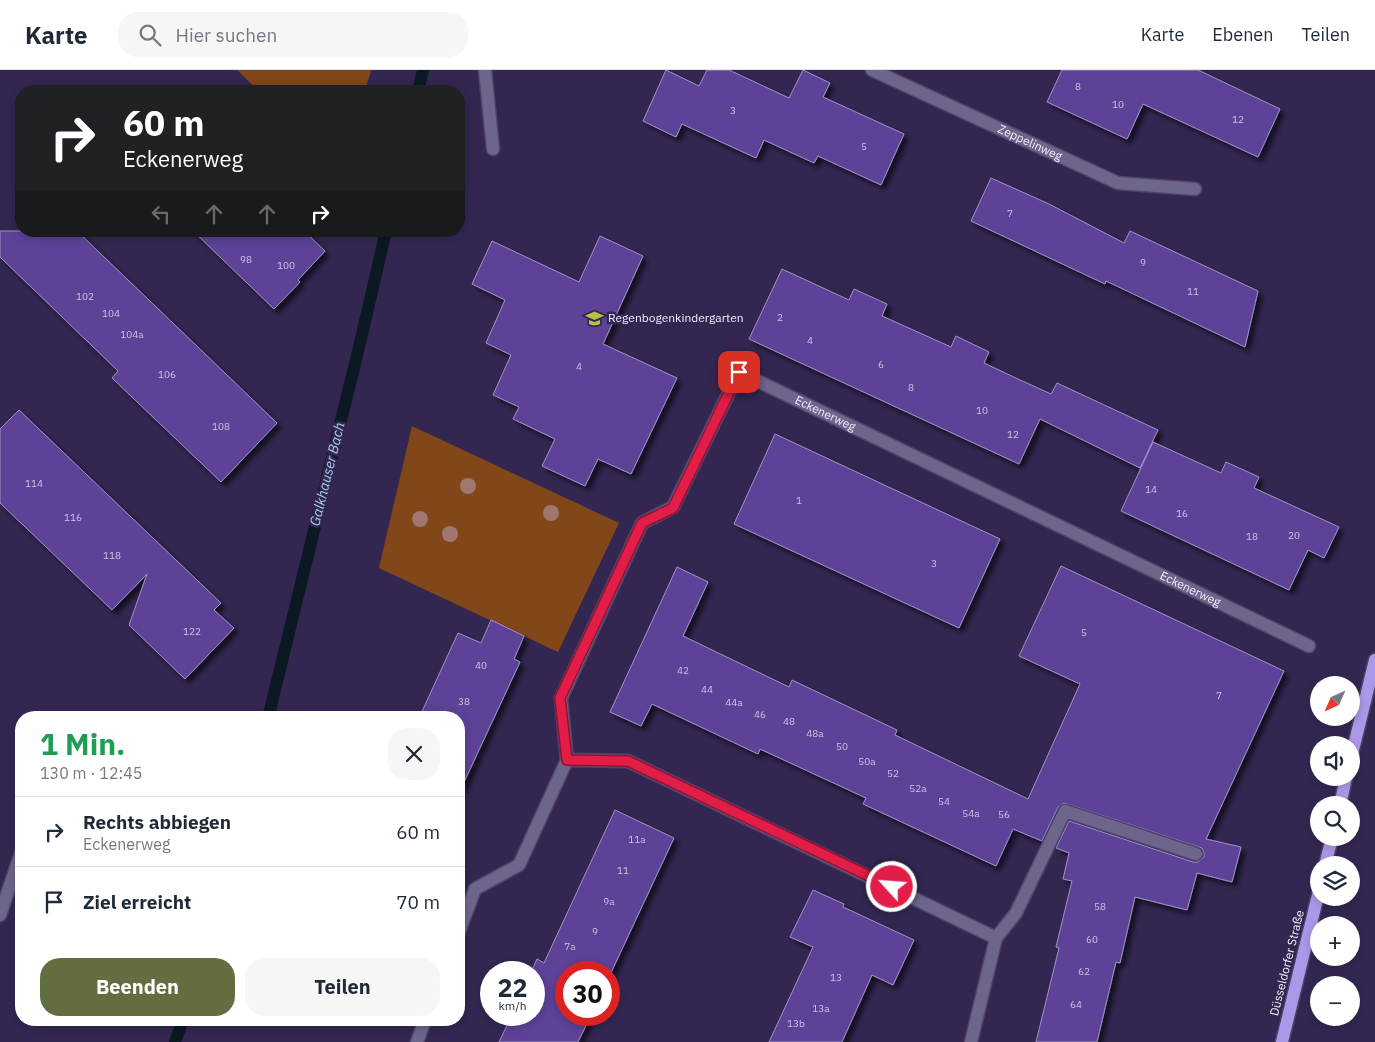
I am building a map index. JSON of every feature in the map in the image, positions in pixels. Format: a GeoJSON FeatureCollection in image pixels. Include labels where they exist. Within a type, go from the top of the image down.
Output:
{"type":"FeatureCollection","features":[{"type":"Feature","properties":{"kind":"main road"},"geometry":{"type":"LineString","coordinates":[[1356,736],[1375,660]]}},
{"type":"Feature","properties":{"kind":"main road","name":"Düsseldorfer Straße"},"geometry":{"type":"LineString","coordinates":[[1282,1042],[1315,906]]}},
{"type":"Feature","properties":{"kind":"street"},"geometry":{"type":"LineString","coordinates":[[485,70],[493,149]]}},
{"type":"Feature","properties":{"kind":"street","name":"Zeppelinweg"},"geometry":{"type":"LineString","coordinates":[[872,70],[1118,184],[1195,188]]}},
{"type":"Feature","properties":{"kind":"street","name":"Eckenerweg"},"geometry":{"type":"LineString","coordinates":[[567,760],[560,698],[642,523],[673,508],[739,372],[1309,646]]}},
{"type":"Feature","properties":{"kind":"street"},"geometry":{"type":"LineString","coordinates":[[465,916],[475,889],[519,865],[567,760],[628,761],[996,938]]}},
{"type":"Feature","properties":{"kind":"street"},"geometry":{"type":"LineString","coordinates":[[971,1042],[996,938],[1016,913],[1065,811],[1196,854]]}},
{"type":"Feature","properties":{"kind":"street"},"geometry":{"type":"LineString","coordinates":[[0,915],[15,871]]}},
{"type":"Feature","properties":{"kind":"street"},"geometry":{"type":"LineString","coordinates":[[417,1042],[423,1026]]}},
{"type":"Feature","properties":{"kind":"shaded area"},"geometry":{"type":"Polygon","coordinates":[[[237,70],[371,70],[367,85],[253,85],[237,70]]]}},
{"type":"Feature","properties":{"kind":"shaded area"},"geometry":{"type":"Polygon","coordinates":[[[412,426],[619,523],[558,652],[379,568],[412,426]]]}},
{"type":"Feature","properties":{"kind":"building"},"geometry":{"type":"Polygon","coordinates":[[[666,70],[699,86],[707,70],[729,70],[789,98],[803,70],[830,83],[823,97],[904,134],[881,185],[818,156],[814,163],[764,140],[756,158],[682,124],[676,137],[643,121],[666,70]]]}},
{"type":"Feature","properties":{"kind":"building"},"geometry":{"type":"Polygon","coordinates":[[[1062,70],[1198,70],[1280,109],[1258,157],[1143,104],[1127,139],[1047,102],[1062,70]]]}},
{"type":"Feature","properties":{"kind":"building"},"geometry":{"type":"Polygon","coordinates":[[[991,178],[1049,204],[1124,243],[1130,231],[1258,291],[1245,347],[1106,281],[1105,284],[971,221],[991,178]]]}},
{"type":"Feature","properties":{"kind":"building"},"geometry":{"type":"Polygon","coordinates":[[[0,231],[15,231],[15,237],[83,237],[277,423],[221,482],[112,378],[118,371],[0,257],[0,231]]]}},
{"type":"Feature","properties":{"kind":"building"},"geometry":{"type":"Polygon","coordinates":[[[600,236],[643,256],[603,344],[677,378],[631,474],[598,459],[585,486],[542,466],[555,439],[513,419],[519,407],[493,395],[511,355],[486,343],[505,300],[472,284],[492,241],[579,282],[600,236]]]}},
{"type":"Feature","properties":{"kind":"building"},"geometry":{"type":"Polygon","coordinates":[[[199,237],[310,237],[325,251],[298,280],[300,282],[274,309],[199,237]]]}},
{"type":"Feature","properties":{"kind":"building"},"geometry":{"type":"Polygon","coordinates":[[[782,269],[849,300],[854,289],[887,304],[882,316],[951,347],[956,336],[989,352],[984,363],[1018,379],[1051,394],[1057,383],[1158,430],[1140,468],[1040,419],[1019,464],[749,339],[782,269]]]}},
{"type":"Feature","properties":{"kind":"building"},"geometry":{"type":"Polygon","coordinates":[[[19,410],[221,603],[214,610],[234,628],[185,679],[129,625],[147,574],[112,610],[0,503],[0,429],[19,410]]]}},
{"type":"Feature","properties":{"kind":"building"},"geometry":{"type":"Polygon","coordinates":[[[775,434],[1000,539],[959,628],[734,524],[775,434]]]}},
{"type":"Feature","properties":{"kind":"building"},"geometry":{"type":"Polygon","coordinates":[[[1153,442],[1221,473],[1226,462],[1259,477],[1254,488],[1339,527],[1324,558],[1308,550],[1289,590],[1121,511],[1153,442]]]}},
{"type":"Feature","properties":{"kind":"building"},"geometry":{"type":"Polygon","coordinates":[[[1061,566],[1284,671],[1206,839],[1241,847],[1232,882],[1197,873],[1187,910],[1135,897],[1120,963],[1116,962],[1097,1042],[1036,1042],[1059,948],[1056,947],[1072,881],[1063,879],[1069,853],[1056,848],[1069,821],[1193,862],[1198,862],[1204,857],[1202,848],[1064,803],[1058,807],[1042,841],[1013,829],[996,866],[863,804],[866,798],[760,749],[758,754],[652,704],[641,726],[610,712],[677,567],[708,582],[683,636],[789,687],[792,680],[897,730],[895,735],[1028,799],[1080,684],[1019,656],[1061,566]]]}},
{"type":"Feature","properties":{"kind":"building"},"geometry":{"type":"Polygon","coordinates":[[[491,620],[524,636],[514,659],[520,662],[465,780],[465,711],[422,711],[458,633],[481,643],[491,620]]]}},
{"type":"Feature","properties":{"kind":"building"},"geometry":{"type":"Polygon","coordinates":[[[615,810],[674,838],[616,961],[555,961],[555,1026],[586,1026],[578,1042],[499,1042],[507,1026],[545,1026],[545,961],[615,810]]]}},
{"type":"Feature","properties":{"kind":"building"},"geometry":{"type":"Polygon","coordinates":[[[813,890],[844,904],[843,907],[914,940],[893,985],[872,975],[842,1042],[769,1042],[813,947],[790,937],[813,890]]]}},
{"type":"Feature","properties":{"kind":"waterway","name":"Galkhauser Bach"},"geometry":{"type":"LineString","coordinates":[[419,85],[423,70]]}},
{"type":"Feature","properties":{"kind":"waterway","name":"Galkhauser Bach"},"geometry":{"type":"LineString","coordinates":[[270,711],[385,237]]}},
{"type":"Feature","properties":{"kind":"waterway","name":"Galkhauser Bach"},"geometry":{"type":"LineString","coordinates":[[175,1042],[181,1026]]}},
{"type":"Feature","properties":{"kind":"place","name":"Regenbogenkindergarten"},"geometry":{"type":"Point","coordinates":[594,318]}},
{"type":"Feature","properties":{"kind":"route"},"geometry":{"type":"LineString","coordinates":[[739,372],[673,508],[642,523],[560,698],[567,760],[628,761],[892,887]]}}]}
